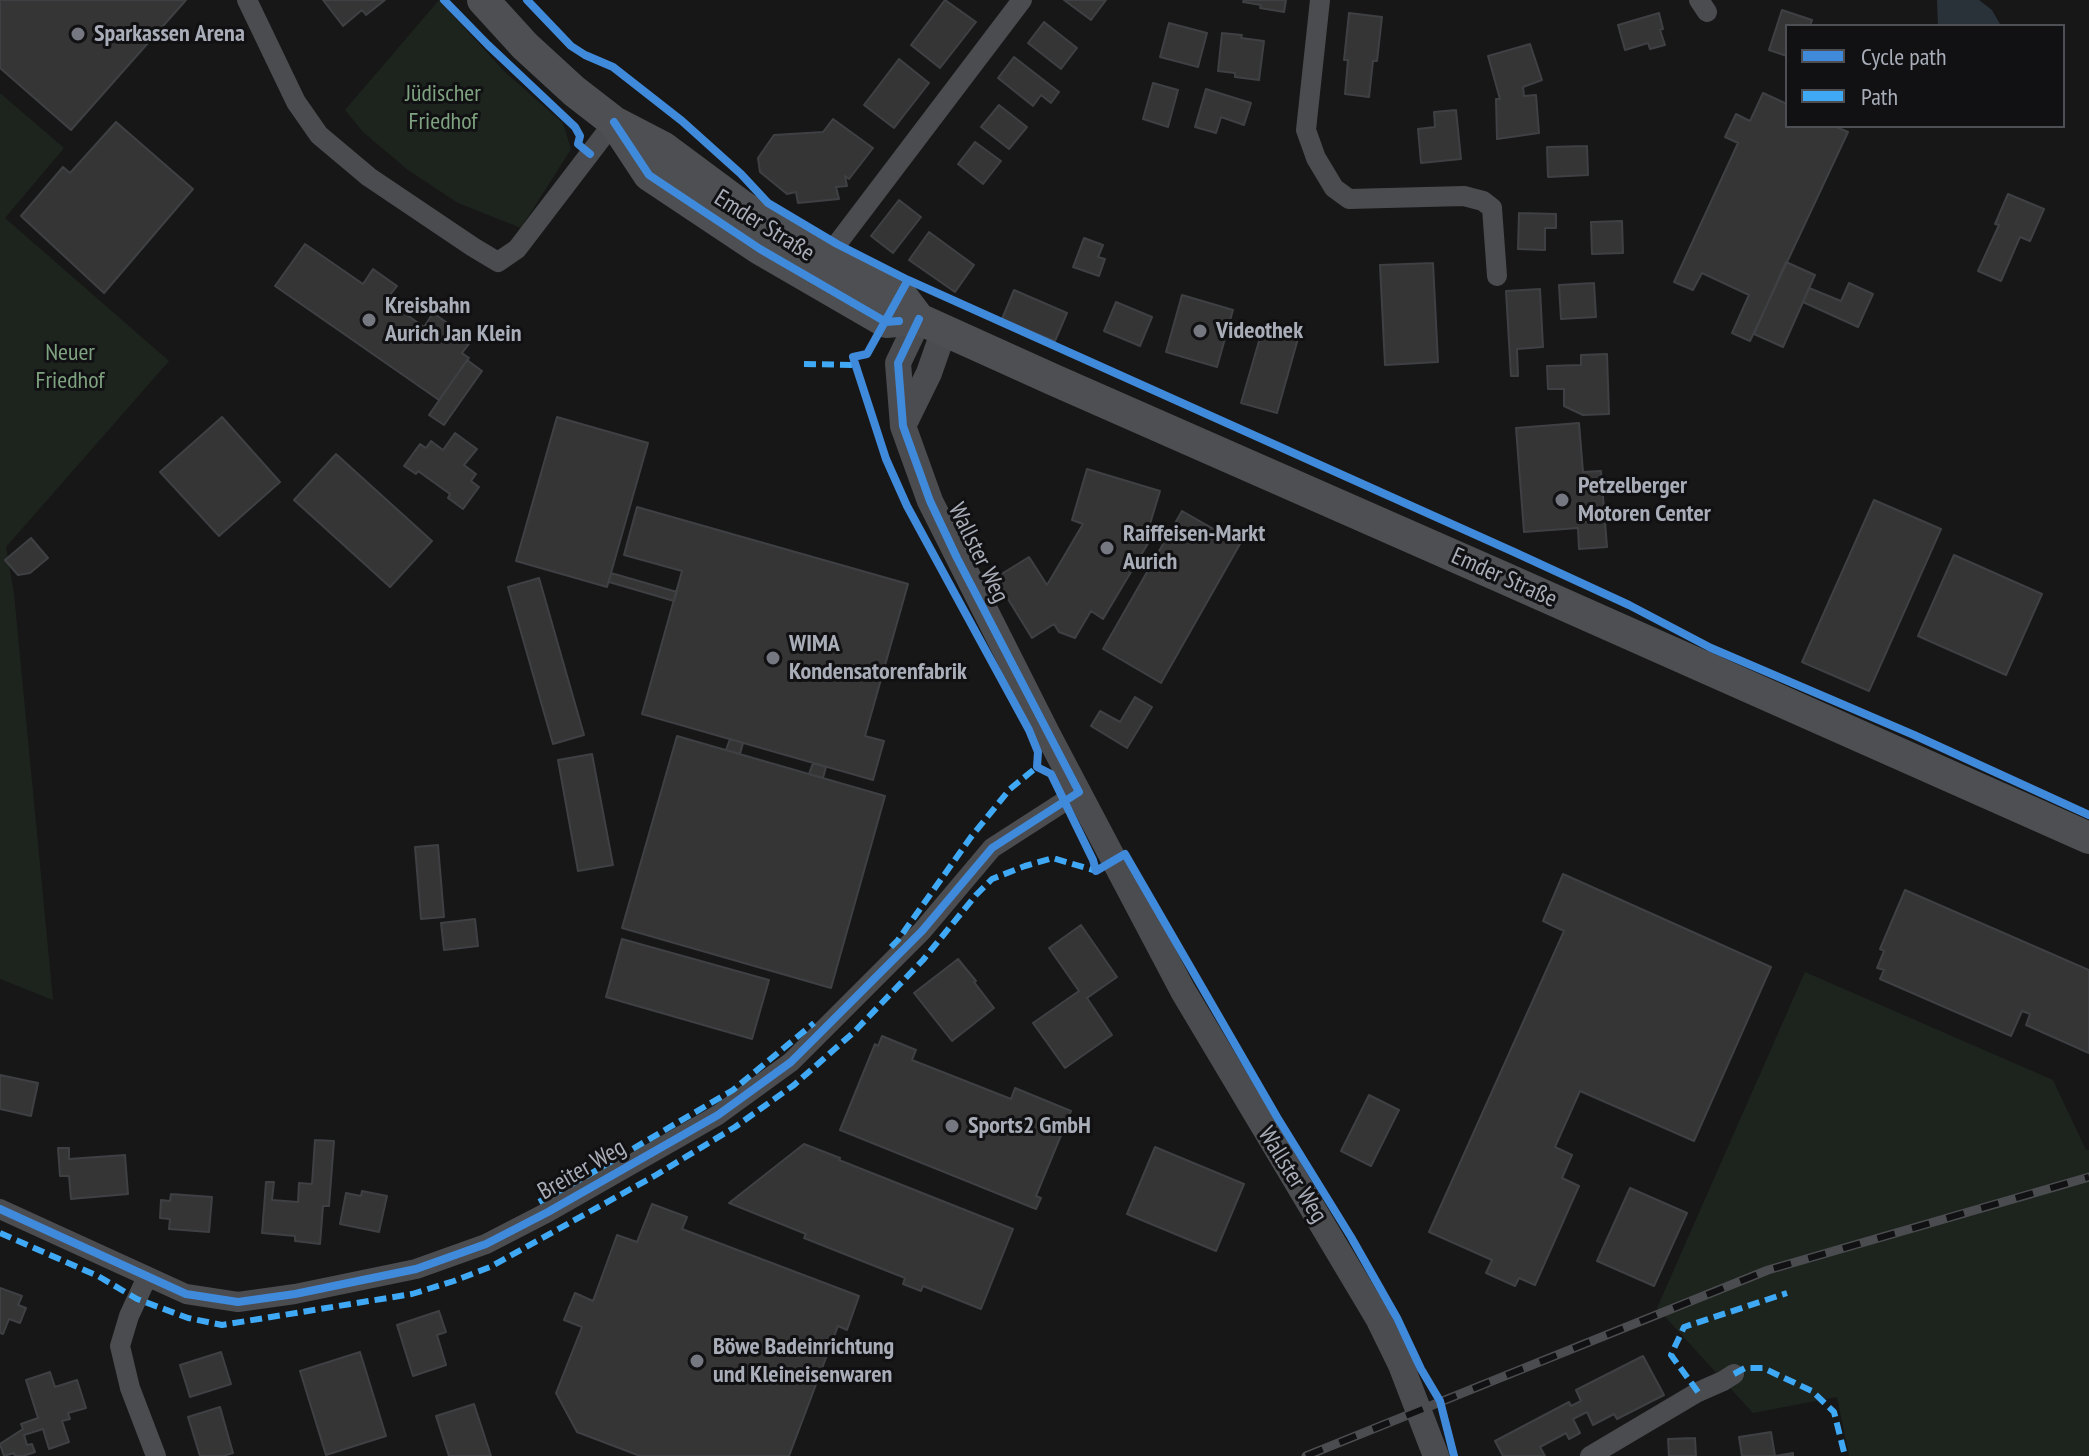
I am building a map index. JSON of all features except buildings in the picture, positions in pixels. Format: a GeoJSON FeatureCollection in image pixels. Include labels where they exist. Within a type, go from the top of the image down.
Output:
{"type":"FeatureCollection","features":[{"type":"Feature","properties":{"kind":"main road","name":"Emder Straße"},"geometry":{"type":"LineString","coordinates":[[483,0],[525,46],[574,91],[614,122],[664,148],[773,227],[901,295],[932,325],[2089,838]]}},
{"type":"Feature","properties":{"kind":"main road","name":"Emder Straße"},"geometry":{"type":"LineString","coordinates":[[614,122],[649,175],[760,249],[886,322],[932,325]]}},
{"type":"Feature","properties":{"kind":"street"},"geometry":{"type":"LineString","coordinates":[[247,0],[296,102],[319,135],[369,177],[498,262],[517,249],[614,122]]}},
{"type":"Feature","properties":{"kind":"street"},"geometry":{"type":"LineString","coordinates":[[829,258],[1022,0]]}},
{"type":"Feature","properties":{"kind":"street"},"geometry":{"type":"LineString","coordinates":[[1320,0],[1306,130],[1316,158],[1334,188],[1349,199],[1464,196],[1483,201],[1492,208],[1497,276]]}},
{"type":"Feature","properties":{"kind":"street","name":"Wallster Weg"},"geometry":{"type":"LineString","coordinates":[[932,325],[929,373],[903,426],[930,501],[1040,720],[1183,991],[1378,1318],[1401,1365],[1436,1456]]}},
{"type":"Feature","properties":{"kind":"street","name":"Breiter Weg"},"geometry":{"type":"LineString","coordinates":[[0,1209],[186,1294],[238,1302],[295,1294],[416,1269],[486,1244],[542,1216],[718,1115],[791,1062],[922,931],[992,848],[1079,792]]}},
{"type":"Feature","properties":{"kind":"street"},"geometry":{"type":"LineString","coordinates":[[147,1277],[129,1316],[120,1346],[130,1388],[156,1456]]}},
{"type":"Feature","properties":{"kind":"street"},"geometry":{"type":"LineString","coordinates":[[1590,1456],[1734,1374]]}},
{"type":"Feature","properties":{"kind":"green space","name":"Jüdischer Friedhof"},"geometry":{"type":"Polygon","coordinates":[[[439,0],[505,72],[563,123],[571,149],[521,228],[458,203],[408,170],[363,132],[345,110],[439,0]]]}},
{"type":"Feature","properties":{"kind":"green space","name":"Neuer Friedhof"},"geometry":{"type":"Polygon","coordinates":[[[0,93],[64,148],[5,218],[169,361],[6,547],[14,594],[53,1000],[0,979],[0,93]]]}},
{"type":"Feature","properties":{"kind":"green space"},"geometry":{"type":"Polygon","coordinates":[[[1805,972],[2053,1080],[2086,1150],[2089,1150],[2089,1456],[1849,1456],[1837,1397],[1753,1413],[1657,1308],[1805,972]]]}},
{"type":"Feature","properties":{"kind":"shaded area"},"geometry":{"type":"Polygon","coordinates":[[[1937,0],[1979,0],[1992,10],[2000,24],[1938,24],[1937,0]]]}},
{"type":"Feature","properties":{"kind":"railway"},"geometry":{"type":"LineString","coordinates":[[1306,1456],[1768,1270],[2089,1177]]}},
{"type":"Feature","properties":{"kind":"marked path"},"geometry":{"type":"LineString","coordinates":[[804,364],[856,365]]}},
{"type":"Feature","properties":{"kind":"marked path"},"geometry":{"type":"LineString","coordinates":[[891,947],[971,837],[1010,789],[1037,767],[1037,760]]}},
{"type":"Feature","properties":{"kind":"marked path"},"geometry":{"type":"LineString","coordinates":[[0,1233],[98,1276],[137,1299],[188,1318],[222,1325],[412,1294],[454,1281],[490,1267],[656,1175],[735,1127],[794,1085],[854,1032],[923,960],[992,879],[1053,858],[1096,871]]}},
{"type":"Feature","properties":{"kind":"marked path"},"geometry":{"type":"LineString","coordinates":[[539,1202],[733,1090],[814,1023]]}},
{"type":"Feature","properties":{"kind":"marked path"},"geometry":{"type":"LineString","coordinates":[[1698,1392],[1671,1355],[1684,1327],[1787,1293]]}},
{"type":"Feature","properties":{"kind":"marked path"},"geometry":{"type":"LineString","coordinates":[[1734,1374],[1745,1368],[1763,1368],[1812,1391],[1834,1412],[1845,1456]]}},
{"type":"Feature","properties":{"kind":"cycle path"},"geometry":{"type":"LineString","coordinates":[[444,0],[575,127],[580,136],[578,144],[590,154]]}},
{"type":"Feature","properties":{"kind":"cycle path"},"geometry":{"type":"LineString","coordinates":[[527,0],[571,46],[613,67],[682,121],[768,203],[837,244],[908,280],[1629,605],[1711,648],[1914,735],[2089,815]]}},
{"type":"Feature","properties":{"kind":"cycle path"},"geometry":{"type":"LineString","coordinates":[[614,122],[649,175],[760,249],[886,322],[899,321]]}},
{"type":"Feature","properties":{"kind":"cycle path"},"geometry":{"type":"LineString","coordinates":[[908,280],[867,354],[853,357],[886,459],[907,506],[1029,730],[1038,752],[1037,767],[1051,774],[1096,871],[1125,854],[1277,1117],[1351,1237],[1440,1401],[1454,1456]]}},
{"type":"Feature","properties":{"kind":"cycle path"},"geometry":{"type":"LineString","coordinates":[[0,1209],[186,1294],[238,1302],[295,1294],[416,1269],[486,1244],[718,1115],[791,1062],[922,931],[992,848],[1079,792],[957,558],[930,501],[903,426],[898,363],[919,319]]}},
{"type":"Feature","properties":{"kind":"place","name":"Sparkassen Arena"},"geometry":{"type":"Point","coordinates":[78,34]}},
{"type":"Feature","properties":{"kind":"place","name":"Kreisbahn Aurich Jan Klein"},"geometry":{"type":"Point","coordinates":[369,320]}},
{"type":"Feature","properties":{"kind":"place","name":"Videothek"},"geometry":{"type":"Point","coordinates":[1200,331]}},
{"type":"Feature","properties":{"kind":"place","name":"Petzelberger Motoren Center"},"geometry":{"type":"Point","coordinates":[1562,500]}},
{"type":"Feature","properties":{"kind":"place","name":"Raiffeisen-Markt Aurich"},"geometry":{"type":"Point","coordinates":[1107,548]}},
{"type":"Feature","properties":{"kind":"place","name":"WIMA Kondensatorenfabrik"},"geometry":{"type":"Point","coordinates":[773,658]}},
{"type":"Feature","properties":{"kind":"place","name":"Sports2 GmbH"},"geometry":{"type":"Point","coordinates":[952,1126]}},
{"type":"Feature","properties":{"kind":"place","name":"Böwe Badeinrichtung und Kleineisenwaren"},"geometry":{"type":"Point","coordinates":[697,1361]}}]}
